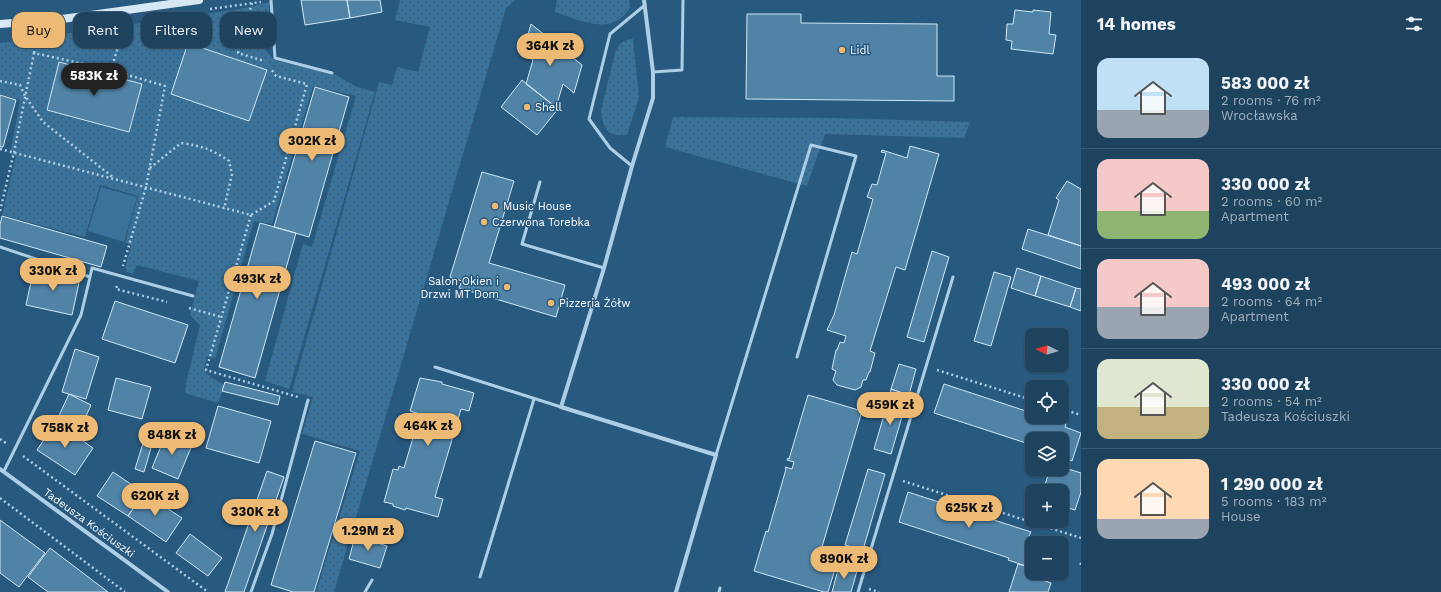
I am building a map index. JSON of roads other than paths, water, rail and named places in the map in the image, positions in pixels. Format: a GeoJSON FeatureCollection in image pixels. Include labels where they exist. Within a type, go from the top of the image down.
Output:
{"type":"FeatureCollection","features":[{"type":"Feature","properties":{"kind":"main road"},"geometry":{"type":"LineString","coordinates":[[0,24],[62,19],[199,0]]}},
{"type":"Feature","properties":{"kind":"street"},"geometry":{"type":"LineString","coordinates":[[645,2],[653,72],[653,98],[632,166],[604,268],[561,407],[716,455],[676,592]]}},
{"type":"Feature","properties":{"kind":"street","name":"Tadeusza Kościuszki"},"geometry":{"type":"LineString","coordinates":[[2,470],[168,592]]}},
{"type":"Feature","properties":{"kind":"lane"},"geometry":{"type":"LineString","coordinates":[[271,0],[274,58],[332,73]]}},
{"type":"Feature","properties":{"kind":"lane"},"geometry":{"type":"LineString","coordinates":[[653,72],[682,70],[683,0]]}},
{"type":"Feature","properties":{"kind":"lane"},"geometry":{"type":"LineString","coordinates":[[632,166],[610,148],[589,120],[610,34],[645,2]]}},
{"type":"Feature","properties":{"kind":"lane"},"geometry":{"type":"LineString","coordinates":[[716,455],[811,145],[856,156],[797,358]]}},
{"type":"Feature","properties":{"kind":"lane"},"geometry":{"type":"LineString","coordinates":[[540,182],[522,244],[604,268]]}},
{"type":"Feature","properties":{"kind":"lane"},"geometry":{"type":"LineString","coordinates":[[0,247],[90,277]]}},
{"type":"Feature","properties":{"kind":"lane"},"geometry":{"type":"LineString","coordinates":[[2,470],[81,315],[92,268],[193,296]]}},
{"type":"Feature","properties":{"kind":"lane"},"geometry":{"type":"LineString","coordinates":[[858,592],[953,277]]}},
{"type":"Feature","properties":{"kind":"lane"},"geometry":{"type":"LineString","coordinates":[[435,367],[561,407]]}},
{"type":"Feature","properties":{"kind":"lane"},"geometry":{"type":"LineString","coordinates":[[480,577],[534,399]]}},
{"type":"Feature","properties":{"kind":"lane"},"geometry":{"type":"LineString","coordinates":[[252,592],[272,534],[308,400]]}},
{"type":"Feature","properties":{"kind":"lane"},"geometry":{"type":"LineString","coordinates":[[366,592],[372,580]]}},
{"type":"Feature","properties":{"kind":"place","name":"Lidl"},"geometry":{"type":"Point","coordinates":[842,50]}},
{"type":"Feature","properties":{"kind":"place","name":"Shell"},"geometry":{"type":"Point","coordinates":[527,107]}},
{"type":"Feature","properties":{"kind":"place","name":"Music House"},"geometry":{"type":"Point","coordinates":[495,206]}},
{"type":"Feature","properties":{"kind":"place","name":"Czerwona Torebka"},"geometry":{"type":"Point","coordinates":[484,222]}},
{"type":"Feature","properties":{"kind":"place","name":"Salon Okien i Drzwi MT Dom"},"geometry":{"type":"Point","coordinates":[507,287]}},
{"type":"Feature","properties":{"kind":"place","name":"Pizzeria Żółw"},"geometry":{"type":"Point","coordinates":[551,303]}}]}
